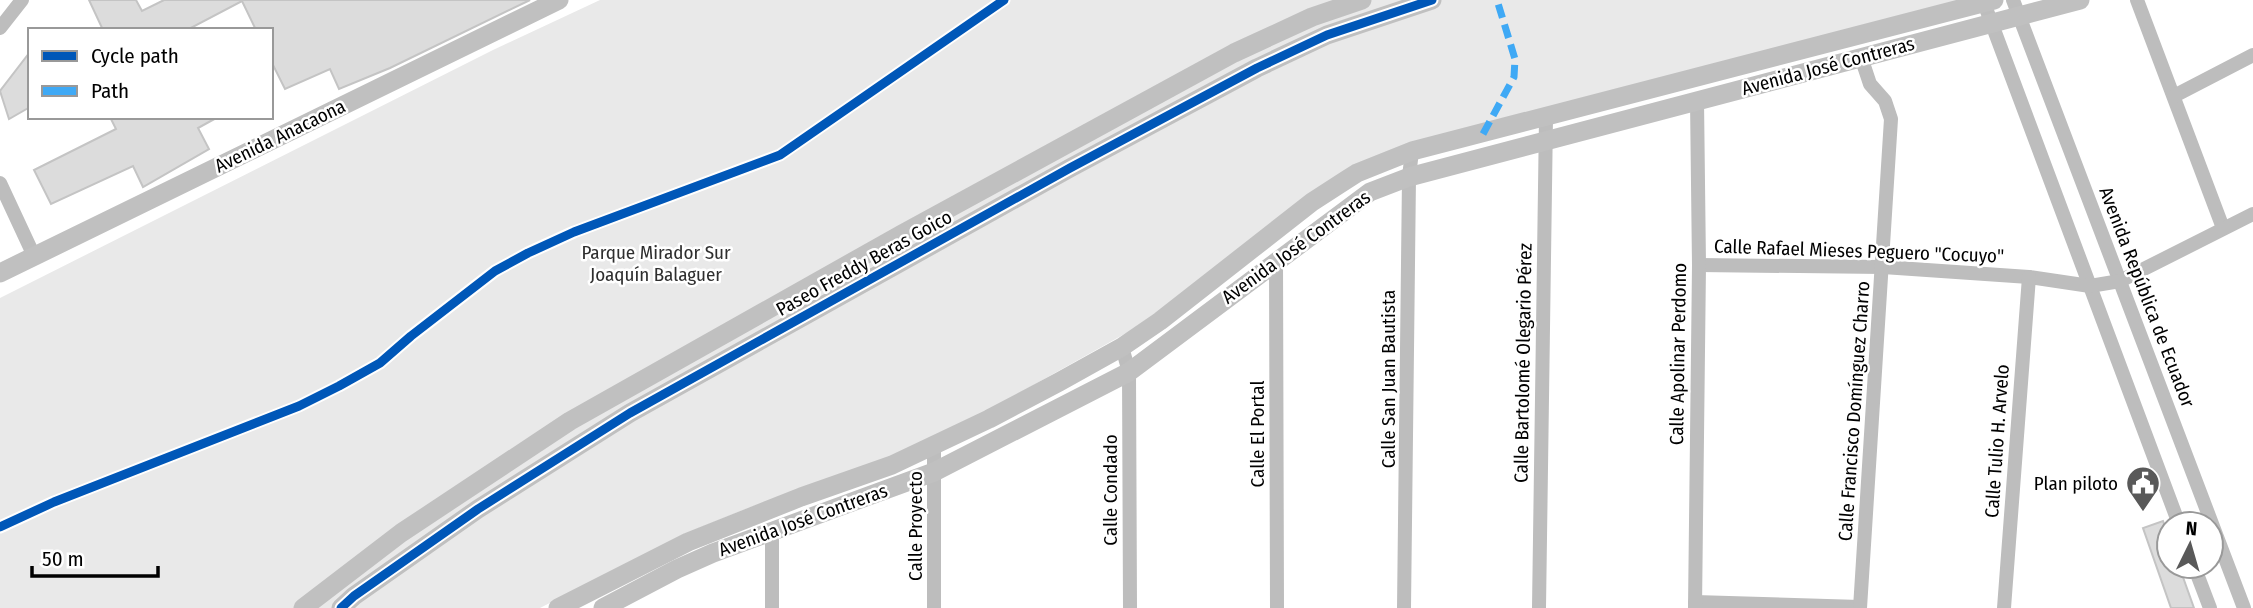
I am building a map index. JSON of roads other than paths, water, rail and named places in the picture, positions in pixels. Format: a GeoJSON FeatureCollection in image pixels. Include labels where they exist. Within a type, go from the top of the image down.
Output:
{"type":"FeatureCollection","features":[{"type":"Feature","properties":{"kind":"main road","name":"Avenida Anacaona"},"geometry":{"type":"LineString","coordinates":[[0,273],[559,0]]}},
{"type":"Feature","properties":{"kind":"main road","name":"Paseo Freddy Beras Goico"},"geometry":{"type":"LineString","coordinates":[[303,608],[401,533],[570,421],[1234,53],[1312,17],[1362,0]]}},
{"type":"Feature","properties":{"kind":"main road","name":"Paseo Freddy Beras Goico"},"geometry":{"type":"LineString","coordinates":[[341,608],[536,470],[629,413],[1070,168],[1257,68],[1327,35],[1432,0]]}},
{"type":"Feature","properties":{"kind":"main road","name":"Avenida José Contreras"},"geometry":{"type":"LineString","coordinates":[[603,608],[677,569],[934,472],[1129,372],[1370,192],[1409,177],[1992,23],[2016,8],[2080,0]]}},
{"type":"Feature","properties":{"kind":"main road","name":"Avenida José Contreras"},"geometry":{"type":"LineString","coordinates":[[558,608],[688,542],[801,497],[892,465],[989,419],[1122,347],[1182,304],[1312,202],[1357,173],[1412,151],[1989,1]]}},
{"type":"Feature","properties":{"kind":"main road"},"geometry":{"type":"LineString","coordinates":[[855,261],[867,281]]}},
{"type":"Feature","properties":{"kind":"street"},"geometry":{"type":"LineString","coordinates":[[0,29],[22,0]]}},
{"type":"Feature","properties":{"kind":"street"},"geometry":{"type":"LineString","coordinates":[[2137,0],[2223,228]]}},
{"type":"Feature","properties":{"kind":"street"},"geometry":{"type":"LineString","coordinates":[[1989,1],[1992,23],[2174,510]]}},
{"type":"Feature","properties":{"kind":"street","name":"Avenida República de Ecuador"},"geometry":{"type":"LineString","coordinates":[[2016,8],[2244,608]]}},
{"type":"Feature","properties":{"kind":"street"},"geometry":{"type":"LineString","coordinates":[[2174,96],[2253,55]]}},
{"type":"Feature","properties":{"kind":"street","name":"Calle Francisco Domínguez Charro"},"geometry":{"type":"LineString","coordinates":[[1860,607],[1891,119],[1885,101],[1870,84],[1861,57]]}},
{"type":"Feature","properties":{"kind":"street","name":"Calle Apolinar Perdomo"},"geometry":{"type":"LineString","coordinates":[[1695,605],[1699,265],[1697,100]]}},
{"type":"Feature","properties":{"kind":"street","name":"Calle Bartolomé Olegario Pérez"},"geometry":{"type":"LineString","coordinates":[[1539,608],[1546,118]]}},
{"type":"Feature","properties":{"kind":"street","name":"Calle San Juan Bautista"},"geometry":{"type":"LineString","coordinates":[[1404,608],[1409,177],[1412,151]]}},
{"type":"Feature","properties":{"kind":"street"},"geometry":{"type":"LineString","coordinates":[[0,183],[34,256]]}},
{"type":"Feature","properties":{"kind":"street","name":"Calle Rafael Mieses Peguero \"Cocuyo\""},"geometry":{"type":"LineString","coordinates":[[1699,265],[1882,267],[2029,276],[2090,286],[2120,281],[2253,214]]}},
{"type":"Feature","properties":{"kind":"street","name":"Calle El Portal"},"geometry":{"type":"LineString","coordinates":[[1276,260],[1277,608]]}},
{"type":"Feature","properties":{"kind":"street","name":"Calle Tulio H. Arvelo"},"geometry":{"type":"LineString","coordinates":[[2004,608],[2029,276]]}},
{"type":"Feature","properties":{"kind":"street","name":"Calle Condado"},"geometry":{"type":"LineString","coordinates":[[1122,347],[1129,372],[1130,608]]}},
{"type":"Feature","properties":{"kind":"street","name":"Calle Proyecto"},"geometry":{"type":"LineString","coordinates":[[934,445],[934,608]]}},
{"type":"Feature","properties":{"kind":"street"},"geometry":{"type":"LineString","coordinates":[[772,531],[772,608]]}},
{"type":"Feature","properties":{"kind":"street"},"geometry":{"type":"LineString","coordinates":[[2199,580],[2210,608]]}},
{"type":"Feature","properties":{"kind":"street"},"geometry":{"type":"LineString","coordinates":[[1695,605],[1860,607]]}},
{"type":"Feature","properties":{"kind":"place","name":"Plan piloto"},"geometry":{"type":"Point","coordinates":[2143,513]}},
{"type":"Feature","properties":{"kind":"park label","name":"Parque Mirador Sur Joaquín Balaguer"},"geometry":{"type":"Point","coordinates":[656,263]}}]}
